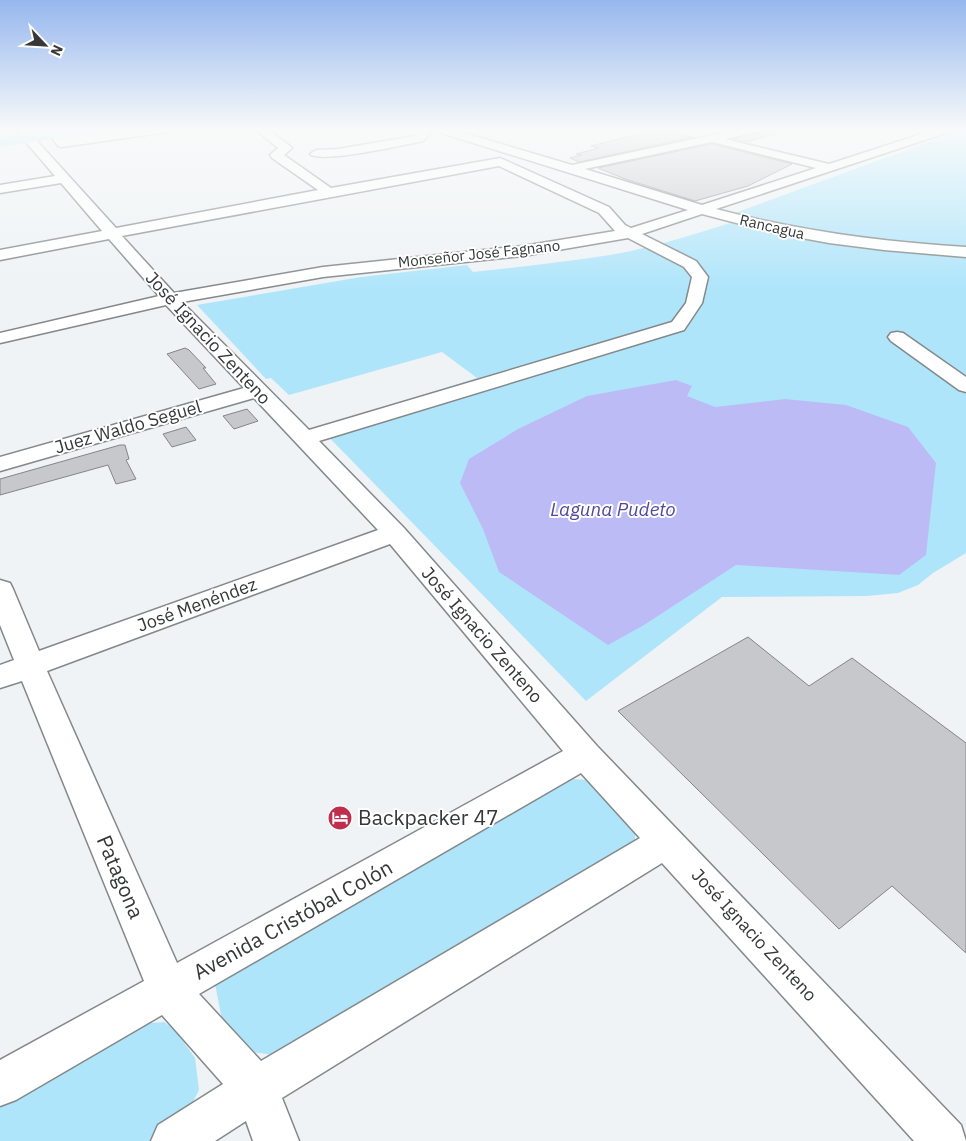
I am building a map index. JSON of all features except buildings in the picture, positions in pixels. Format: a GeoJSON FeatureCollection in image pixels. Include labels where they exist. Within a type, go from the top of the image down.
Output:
{"type":"FeatureCollection","features":[{"type":"Feature","properties":{"kind":"street"},"geometry":{"type":"LineString","coordinates":[[0,189],[43,182]]}},
{"type":"Feature","properties":{"kind":"street","name":"José Ignacio Zenteno"},"geometry":{"type":"LineString","coordinates":[[66,182],[170,299],[395,533],[585,755],[945,1141]]}},
{"type":"Feature","properties":{"kind":"street"},"geometry":{"type":"LineString","coordinates":[[315,182],[329,192]]}},
{"type":"Feature","properties":{"kind":"street"},"geometry":{"type":"LineString","coordinates":[[364,182],[369,185]]}},
{"type":"Feature","properties":{"kind":"street"},"geometry":{"type":"LineString","coordinates":[[0,255],[385,182]]}},
{"type":"Feature","properties":{"kind":"street"},"geometry":{"type":"LineString","coordinates":[[303,439],[678,326],[694,303],[700,277],[690,264],[620,228],[604,210],[544,182]]}},
{"type":"Feature","properties":{"kind":"street","name":"Rancagua"},"geometry":{"type":"LineString","coordinates":[[616,182],[747,222],[808,235],[880,245],[966,252]]}},
{"type":"Feature","properties":{"kind":"street","name":"Monseñor José Fagnano"},"geometry":{"type":"LineString","coordinates":[[0,338],[170,299],[323,272],[523,251],[630,233],[782,182]]}},
{"type":"Feature","properties":{"kind":"street"},"geometry":{"type":"LineString","coordinates":[[897,337],[966,386]]}},
{"type":"Feature","properties":{"kind":"street","name":"Juez Waldo Seguel"},"geometry":{"type":"LineString","coordinates":[[0,464],[256,390]]}},
{"type":"Feature","properties":{"kind":"street","name":"José Menéndez"},"geometry":{"type":"LineString","coordinates":[[15,671],[395,533]]}},
{"type":"Feature","properties":{"kind":"street","name":"Patagona"},"geometry":{"type":"LineString","coordinates":[[0,589],[15,671],[168,991],[256,1089],[276,1141]]}},
{"type":"Feature","properties":{"kind":"street","name":"Avenida Cristóbal Colón"},"geometry":{"type":"LineString","coordinates":[[0,1084],[585,755]]}},
{"type":"Feature","properties":{"kind":"street"},"geometry":{"type":"LineString","coordinates":[[174,1141],[256,1089],[667,841]]}},
{"type":"Feature","properties":{"kind":"shaded area"},"geometry":{"type":"Polygon","coordinates":[[[819,182],[966,182],[966,553],[933,573],[918,585],[898,593],[867,596],[722,597],[586,701],[319,427],[477,378],[442,352],[289,395],[271,378],[266,379],[197,305],[361,277],[467,265],[473,272],[593,258],[645,248],[746,218],[735,213],[819,182]]]}},
{"type":"Feature","properties":{"kind":"shaded area"},"geometry":{"type":"Polygon","coordinates":[[[573,779],[588,780],[635,831],[635,851],[289,1057],[252,1052],[222,1020],[215,984],[573,779]]]}},
{"type":"Feature","properties":{"kind":"shaded area"},"geometry":{"type":"Polygon","coordinates":[[[164,1022],[175,1030],[195,1058],[199,1090],[182,1123],[153,1141],[0,1141],[0,1100],[141,1024],[164,1022]]]}},
{"type":"Feature","properties":{"kind":"water","name":"Laguna Pudeto"},"geometry":{"type":"Polygon","coordinates":[[[676,380],[692,386],[687,396],[715,407],[785,399],[846,405],[908,427],[936,463],[926,555],[899,575],[736,565],[644,625],[608,645],[499,572],[483,529],[460,483],[469,459],[518,429],[587,396],[676,380]]]}},
{"type":"Feature","properties":{"kind":"place","name":"Backpacker 47"},"geometry":{"type":"Point","coordinates":[340,818]}}]}
